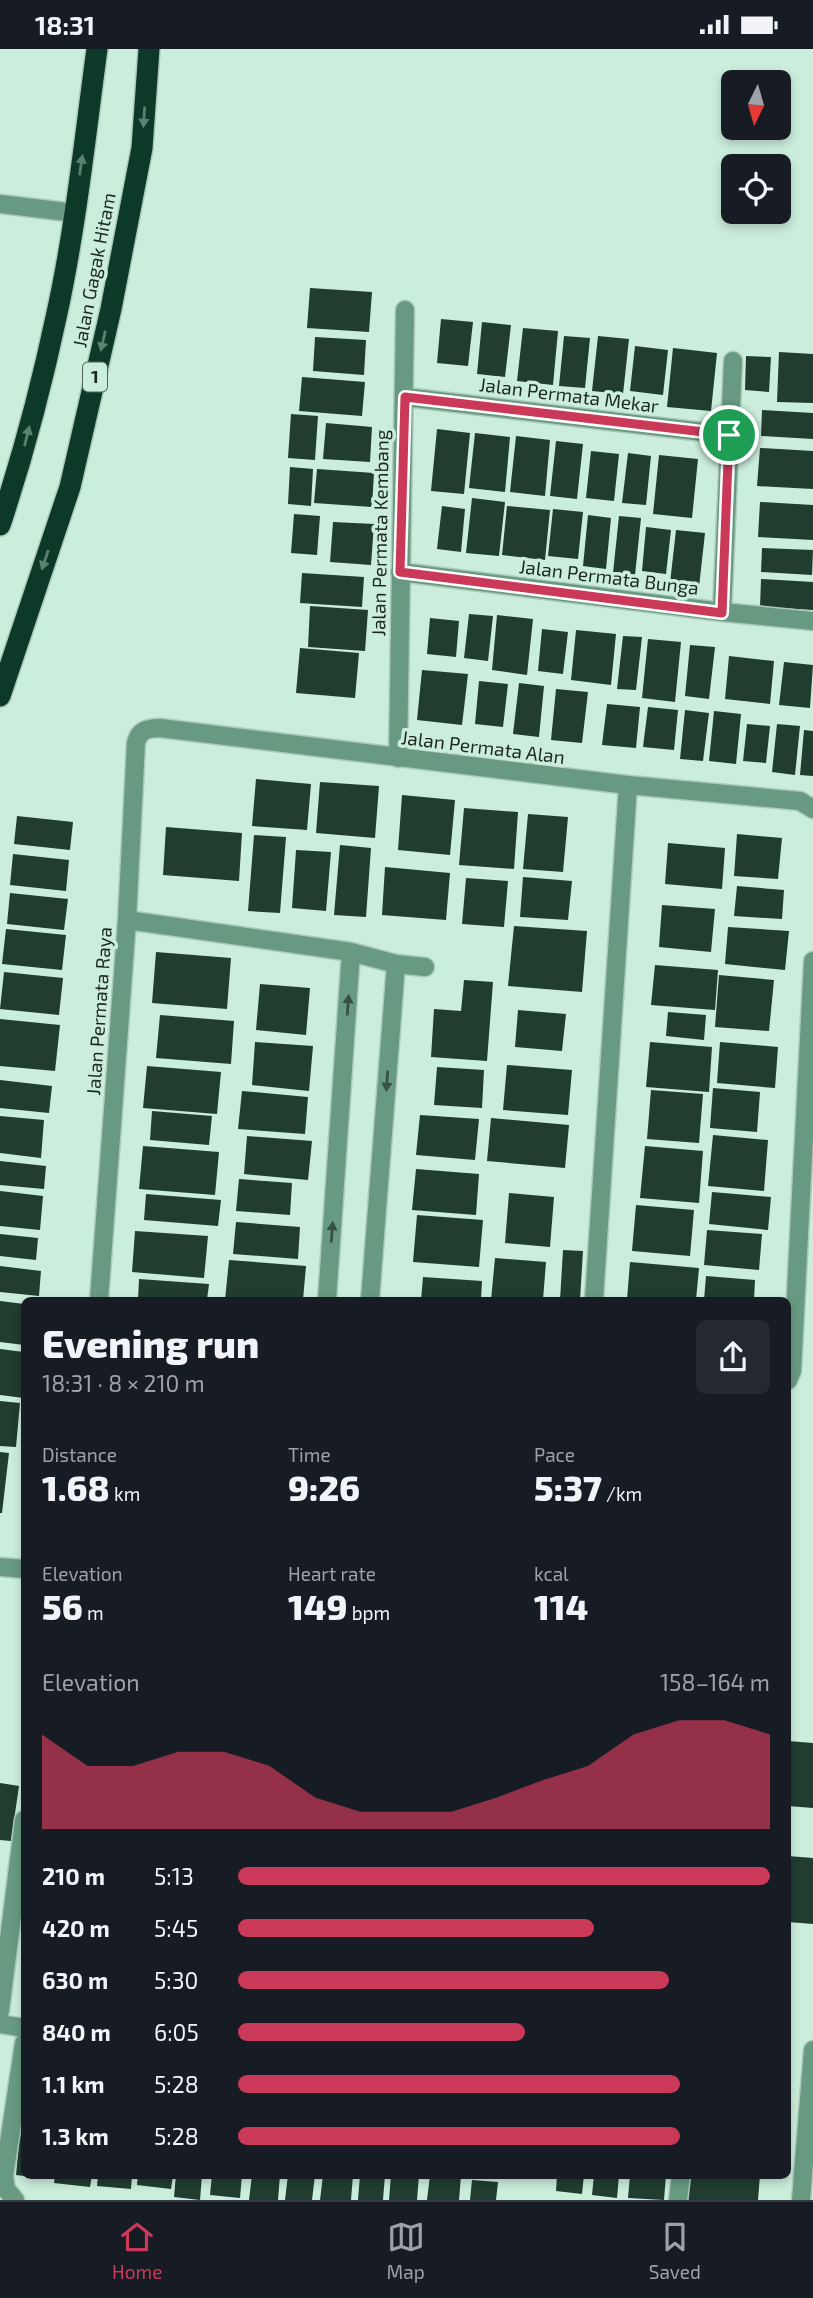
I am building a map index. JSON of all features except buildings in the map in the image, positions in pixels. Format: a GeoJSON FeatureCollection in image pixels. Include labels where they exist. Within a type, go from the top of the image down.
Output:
{"type":"FeatureCollection","features":[{"type":"Feature","properties":{"kind":"highway","name":"Jalan Gagak Hitam"},"geometry":{"type":"LineString","coordinates":[[0,525],[8,474],[58,313],[75,213],[97,49]]}},
{"type":"Feature","properties":{"kind":"highway","name":"Jalan Gagak Hitam"},"geometry":{"type":"LineString","coordinates":[[0,696],[73,474],[111,309],[142,148],[149,49]]}},
{"type":"Feature","properties":{"kind":"street"},"geometry":{"type":"LineString","coordinates":[[0,204],[75,213]]}},
{"type":"Feature","properties":{"kind":"street","name":"Jalan Permata Kembang"},"geometry":{"type":"LineString","coordinates":[[398,758],[405,310]]}},
{"type":"Feature","properties":{"kind":"street"},"geometry":{"type":"LineString","coordinates":[[722,613],[733,361]]}},
{"type":"Feature","properties":{"kind":"street","name":"Jalan Permata Mekar"},"geometry":{"type":"LineString","coordinates":[[405,397],[729,435]]}},
{"type":"Feature","properties":{"kind":"street","name":"Jalan Permata Bunga"},"geometry":{"type":"LineString","coordinates":[[400,572],[722,613],[813,621]]}},
{"type":"Feature","properties":{"kind":"street","name":"Jalan Permata Alan"},"geometry":{"type":"LineString","coordinates":[[147,729],[160,728],[628,785],[800,801],[813,809]]}},
{"type":"Feature","properties":{"kind":"street","name":"Jalan Permata Raya"},"geometry":{"type":"LineString","coordinates":[[99,1297],[127,920],[136,744],[141,733],[147,729]]}},
{"type":"Feature","properties":{"kind":"street"},"geometry":{"type":"LineString","coordinates":[[594,1297],[628,785]]}},
{"type":"Feature","properties":{"kind":"street"},"geometry":{"type":"LineString","coordinates":[[127,920],[351,953],[396,964],[425,967]]}},
{"type":"Feature","properties":{"kind":"street"},"geometry":{"type":"LineString","coordinates":[[327,1297],[351,953]]}},
{"type":"Feature","properties":{"kind":"street"},"geometry":{"type":"LineString","coordinates":[[791,1373],[813,961]]}},
{"type":"Feature","properties":{"kind":"street"},"geometry":{"type":"LineString","coordinates":[[370,1297],[396,964]]}},
{"type":"Feature","properties":{"kind":"street"},"geometry":{"type":"LineString","coordinates":[[0,1567],[21,1569]]}},
{"type":"Feature","properties":{"kind":"street"},"geometry":{"type":"LineString","coordinates":[[0,2011],[21,1851]]}},
{"type":"Feature","properties":{"kind":"street"},"geometry":{"type":"LineString","coordinates":[[0,2024],[21,2028]]}},
{"type":"Feature","properties":{"kind":"street"},"geometry":{"type":"LineString","coordinates":[[801,2200],[813,2050]]}},
{"type":"Feature","properties":{"kind":"street"},"geometry":{"type":"LineString","coordinates":[[15,2200],[6,2189],[4,2176],[21,2063]]}},
{"type":"Feature","properties":{"kind":"street"},"geometry":{"type":"LineString","coordinates":[[678,2200],[681,2179]]}},
{"type":"Feature","properties":{"kind":"route"},"geometry":{"type":"LineString","coordinates":[[405,397],[729,435],[722,613],[400,572],[405,397]]}}]}
